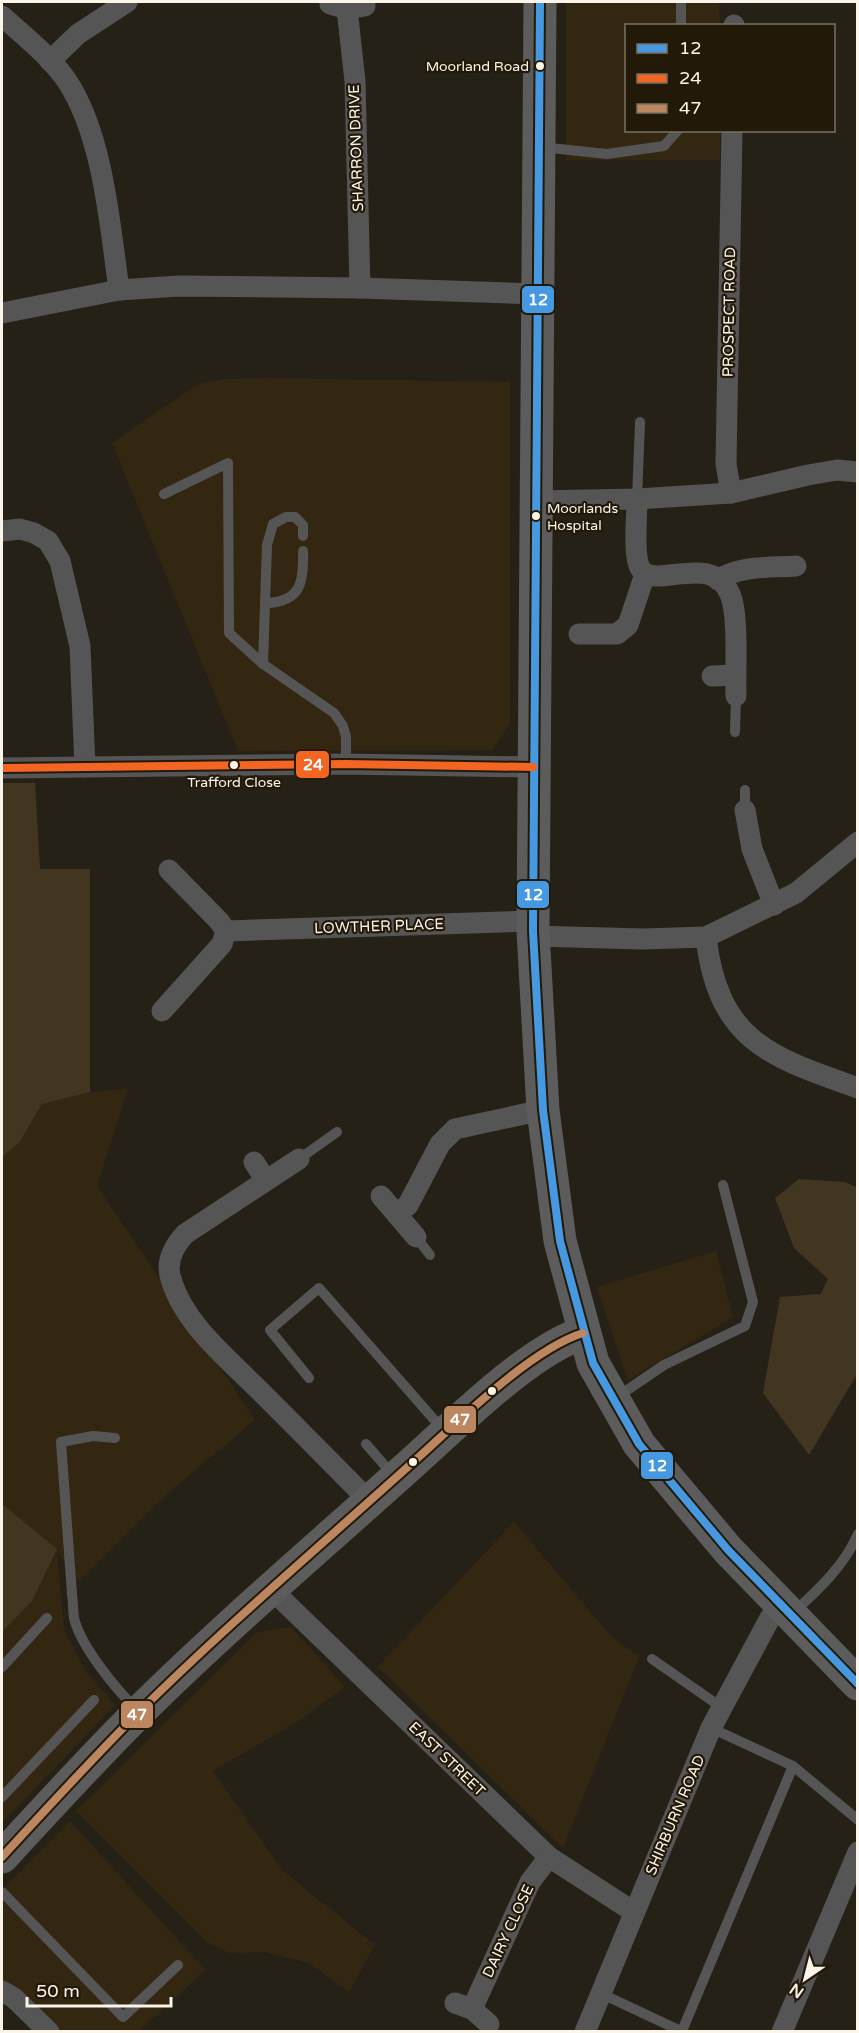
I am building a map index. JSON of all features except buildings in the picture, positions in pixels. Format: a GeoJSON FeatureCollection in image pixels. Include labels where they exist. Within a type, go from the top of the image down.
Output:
{"type":"FeatureCollection","features":[{"type":"Feature","properties":{"kind":"highway"},"geometry":{"type":"LineString","coordinates":[[540,2],[537,147],[533,928],[543,1110],[560,1241],[583,1333],[593,1363],[639,1444],[672,1485],[786,1611],[858,1684]]}},
{"type":"Feature","properties":{"kind":"highway"},"geometry":{"type":"LineString","coordinates":[[2,1857],[139,1712],[272,1590],[446,1434],[548,1349],[564,1339],[583,1333]]}},
{"type":"Feature","properties":{"kind":"street"},"geometry":{"type":"LineString","coordinates":[[50,61],[78,34],[127,2]]}},
{"type":"Feature","properties":{"kind":"street","name":"SHARRON DRIVE"},"geometry":{"type":"LineString","coordinates":[[348,6],[355,81],[360,288]]}},
{"type":"Feature","properties":{"kind":"street"},"geometry":{"type":"LineString","coordinates":[[2,16],[50,61],[66,80],[89,127],[98,162],[119,290]]}},
{"type":"Feature","properties":{"kind":"street","name":"PROSPECT ROAD"},"geometry":{"type":"LineString","coordinates":[[731,493],[726,464],[732,132]]}},
{"type":"Feature","properties":{"kind":"street"},"geometry":{"type":"LineString","coordinates":[[2,313],[119,290],[179,286],[360,288],[536,294]]}},
{"type":"Feature","properties":{"kind":"street"},"geometry":{"type":"LineString","coordinates":[[536,501],[637,499],[731,493],[837,470],[858,472]]}},
{"type":"Feature","properties":{"kind":"street"},"geometry":{"type":"LineString","coordinates":[[637,499],[638,556],[640,568],[645,574],[653,576],[693,572],[708,574],[718,580],[730,594],[733,610],[735,696]]}},
{"type":"Feature","properties":{"kind":"street"},"geometry":{"type":"LineString","coordinates":[[2,531],[20,529],[34,533],[48,542],[60,561],[80,646],[86,767]]}},
{"type":"Feature","properties":{"kind":"street"},"geometry":{"type":"LineString","coordinates":[[718,580],[740,570],[796,566]]}},
{"type":"Feature","properties":{"kind":"street"},"geometry":{"type":"LineString","coordinates":[[579,634],[617,634],[628,625],[645,574]]}},
{"type":"Feature","properties":{"kind":"street"},"geometry":{"type":"LineString","coordinates":[[712,676],[735,675]]}},
{"type":"Feature","properties":{"kind":"street"},"geometry":{"type":"LineString","coordinates":[[2,768],[346,764],[533,766]]}},
{"type":"Feature","properties":{"kind":"street"},"geometry":{"type":"LineString","coordinates":[[746,805],[752,849],[774,905]]}},
{"type":"Feature","properties":{"kind":"street"},"geometry":{"type":"LineString","coordinates":[[854,853],[796,893],[706,937],[708,962],[723,1004],[744,1033],[764,1049],[794,1066],[858,1088]]}},
{"type":"Feature","properties":{"kind":"street"},"geometry":{"type":"LineString","coordinates":[[162,1011],[222,944],[226,931],[169,870]]}},
{"type":"Feature","properties":{"kind":"street","name":"LOWTHER PLACE"},"geometry":{"type":"LineString","coordinates":[[226,931],[533,928],[644,939],[706,937]]}},
{"type":"Feature","properties":{"kind":"street"},"geometry":{"type":"LineString","coordinates":[[397,1214],[408,1205],[440,1144],[455,1129],[543,1110]]}},
{"type":"Feature","properties":{"kind":"street"},"geometry":{"type":"LineString","coordinates":[[299,1159],[259,1171],[185,1233],[175,1246],[169,1260],[170,1276],[178,1298],[204,1334],[370,1502]]}},
{"type":"Feature","properties":{"kind":"street"},"geometry":{"type":"LineString","coordinates":[[381,1196],[416,1237]]}},
{"type":"Feature","properties":{"kind":"street","name":"EAST STREET"},"geometry":{"type":"LineString","coordinates":[[272,1590],[549,1857],[634,1912]]}},
{"type":"Feature","properties":{"kind":"street","name":"SHIRBURN ROAD"},"geometry":{"type":"LineString","coordinates":[[585,2031],[721,1707],[770,1618],[786,1611]]}},
{"type":"Feature","properties":{"kind":"street"},"geometry":{"type":"LineString","coordinates":[[782,2031],[858,1852]]}},
{"type":"Feature","properties":{"kind":"street","name":"DAIRY CLOSE"},"geometry":{"type":"LineString","coordinates":[[489,2025],[464,2006],[530,1882],[549,1857]]}},
{"type":"Feature","properties":{"kind":"street"},"geometry":{"type":"LineString","coordinates":[[2,1991],[14,1998],[49,2031]]}},
{"type":"Feature","properties":{"kind":"lane"},"geometry":{"type":"LineString","coordinates":[[681,2],[681,24]]}},
{"type":"Feature","properties":{"kind":"lane"},"geometry":{"type":"LineString","coordinates":[[537,147],[607,154],[664,146],[676,132]]}},
{"type":"Feature","properties":{"kind":"lane"},"geometry":{"type":"LineString","coordinates":[[637,499],[640,422]]}},
{"type":"Feature","properties":{"kind":"lane"},"geometry":{"type":"LineString","coordinates":[[164,494],[228,463],[229,633],[263,664],[334,713],[343,726],[346,737],[346,764]]}},
{"type":"Feature","properties":{"kind":"lane"},"geometry":{"type":"LineString","coordinates":[[263,664],[267,545],[273,524],[286,517],[295,517],[303,525],[303,536]]}},
{"type":"Feature","properties":{"kind":"lane"},"geometry":{"type":"LineString","coordinates":[[266,603],[284,602],[293,596],[304,574],[303,551]]}},
{"type":"Feature","properties":{"kind":"lane"},"geometry":{"type":"LineString","coordinates":[[735,696],[735,732]]}},
{"type":"Feature","properties":{"kind":"lane"},"geometry":{"type":"LineString","coordinates":[[299,1159],[337,1132]]}},
{"type":"Feature","properties":{"kind":"lane"},"geometry":{"type":"LineString","coordinates":[[613,1400],[664,1365],[745,1326],[753,1302],[723,1185]]}},
{"type":"Feature","properties":{"kind":"lane"},"geometry":{"type":"LineString","coordinates":[[416,1237],[430,1255]]}},
{"type":"Feature","properties":{"kind":"lane"},"geometry":{"type":"LineString","coordinates":[[309,1378],[270,1330],[320,1288],[446,1434]]}},
{"type":"Feature","properties":{"kind":"lane"},"geometry":{"type":"LineString","coordinates":[[115,1438],[93,1436],[62,1442],[74,1618],[84,1642],[122,1695],[139,1712]]}},
{"type":"Feature","properties":{"kind":"lane"},"geometry":{"type":"LineString","coordinates":[[366,1444],[396,1479]]}},
{"type":"Feature","properties":{"kind":"lane"},"geometry":{"type":"LineString","coordinates":[[786,1611],[830,1578],[858,1534]]}},
{"type":"Feature","properties":{"kind":"lane"},"geometry":{"type":"LineString","coordinates":[[2,1667],[47,1618]]}},
{"type":"Feature","properties":{"kind":"lane"},"geometry":{"type":"LineString","coordinates":[[652,1659],[721,1707]]}},
{"type":"Feature","properties":{"kind":"lane"},"geometry":{"type":"LineString","coordinates":[[2,1797],[94,1700]]}},
{"type":"Feature","properties":{"kind":"lane"},"geometry":{"type":"LineString","coordinates":[[711,1728],[794,1766],[858,1820]]}},
{"type":"Feature","properties":{"kind":"lane"},"geometry":{"type":"LineString","coordinates":[[602,1995],[682,2031],[794,1766]]}},
{"type":"Feature","properties":{"kind":"lane"},"geometry":{"type":"LineString","coordinates":[[2,1892],[123,2017],[178,1965]]}},
{"type":"Feature","properties":{"kind":"shaded area"},"geometry":{"type":"Polygon","coordinates":[[[566,2],[719,2],[720,24],[625,24],[625,132],[720,132],[720,160],[566,160],[566,2]]]}},
{"type":"Feature","properties":{"kind":"shaded area"},"geometry":{"type":"Polygon","coordinates":[[[224,379],[510,382],[510,724],[492,750],[238,751],[112,443],[198,384],[224,379]]]}},
{"type":"Feature","properties":{"kind":"shaded area"},"geometry":{"type":"Polygon","coordinates":[[[2,783],[35,783],[39,870],[90,1092],[128,1089],[97,1186],[255,1420],[169,1492],[79,1581],[57,1551],[64,1630],[86,1672],[115,1705],[2,1823],[2,783]]]}},
{"type":"Feature","properties":{"kind":"shaded area"},"geometry":{"type":"Polygon","coordinates":[[[2,783],[35,783],[40,869],[90,869],[90,1092],[42,1104],[19,1143],[2,1157],[2,783]]]}},
{"type":"Feature","properties":{"kind":"shaded area"},"geometry":{"type":"Polygon","coordinates":[[[799,1179],[845,1182],[858,1188],[857,1374],[809,1455],[763,1393],[780,1297],[821,1294],[828,1279],[794,1248],[775,1198],[799,1179]]]}},
{"type":"Feature","properties":{"kind":"shaded area"},"geometry":{"type":"Polygon","coordinates":[[[716,1251],[733,1317],[628,1380],[597,1287],[716,1251]]]}},
{"type":"Feature","properties":{"kind":"shaded area"},"geometry":{"type":"Polygon","coordinates":[[[2,1504],[57,1549],[32,1601],[2,1632],[2,1504]]]}},
{"type":"Feature","properties":{"kind":"shaded area"},"geometry":{"type":"Polygon","coordinates":[[[514,1522],[611,1636],[639,1657],[563,1848],[378,1667],[514,1522]]]}},
{"type":"Feature","properties":{"kind":"shaded area"},"geometry":{"type":"Polygon","coordinates":[[[291,1627],[345,1687],[298,1721],[213,1771],[282,1870],[375,1945],[349,1992],[309,1963],[265,1952],[229,1953],[207,1942],[76,1811],[257,1632],[291,1627]]]}},
{"type":"Feature","properties":{"kind":"shaded area"},"geometry":{"type":"Polygon","coordinates":[[[70,1821],[205,1970],[139,2031],[56,2031],[2,1979],[2,1890],[70,1821]]]}},
{"type":"Feature","properties":{"kind":"transit line","name":"12"},"geometry":{"type":"LineString","coordinates":[[540,2],[533,931],[543,1110],[560,1241],[593,1363],[639,1444],[728,1550],[858,1684]]}},
{"type":"Feature","properties":{"kind":"transit line","name":"24"},"geometry":{"type":"LineString","coordinates":[[2,768],[346,764],[533,767]]}},
{"type":"Feature","properties":{"kind":"transit line","name":"47"},"geometry":{"type":"LineString","coordinates":[[2,1857],[139,1712],[205,1648],[493,1390],[540,1355],[583,1333]]}},
{"type":"Feature","properties":{"kind":"place","name":"Moorland Road"},"geometry":{"type":"Point","coordinates":[540,66]}},
{"type":"Feature","properties":{"kind":"place","name":"Moorlands Hospital"},"geometry":{"type":"Point","coordinates":[536,516]}},
{"type":"Feature","properties":{"kind":"place","name":"Trafford Close"},"geometry":{"type":"Point","coordinates":[234,765]}}]}
